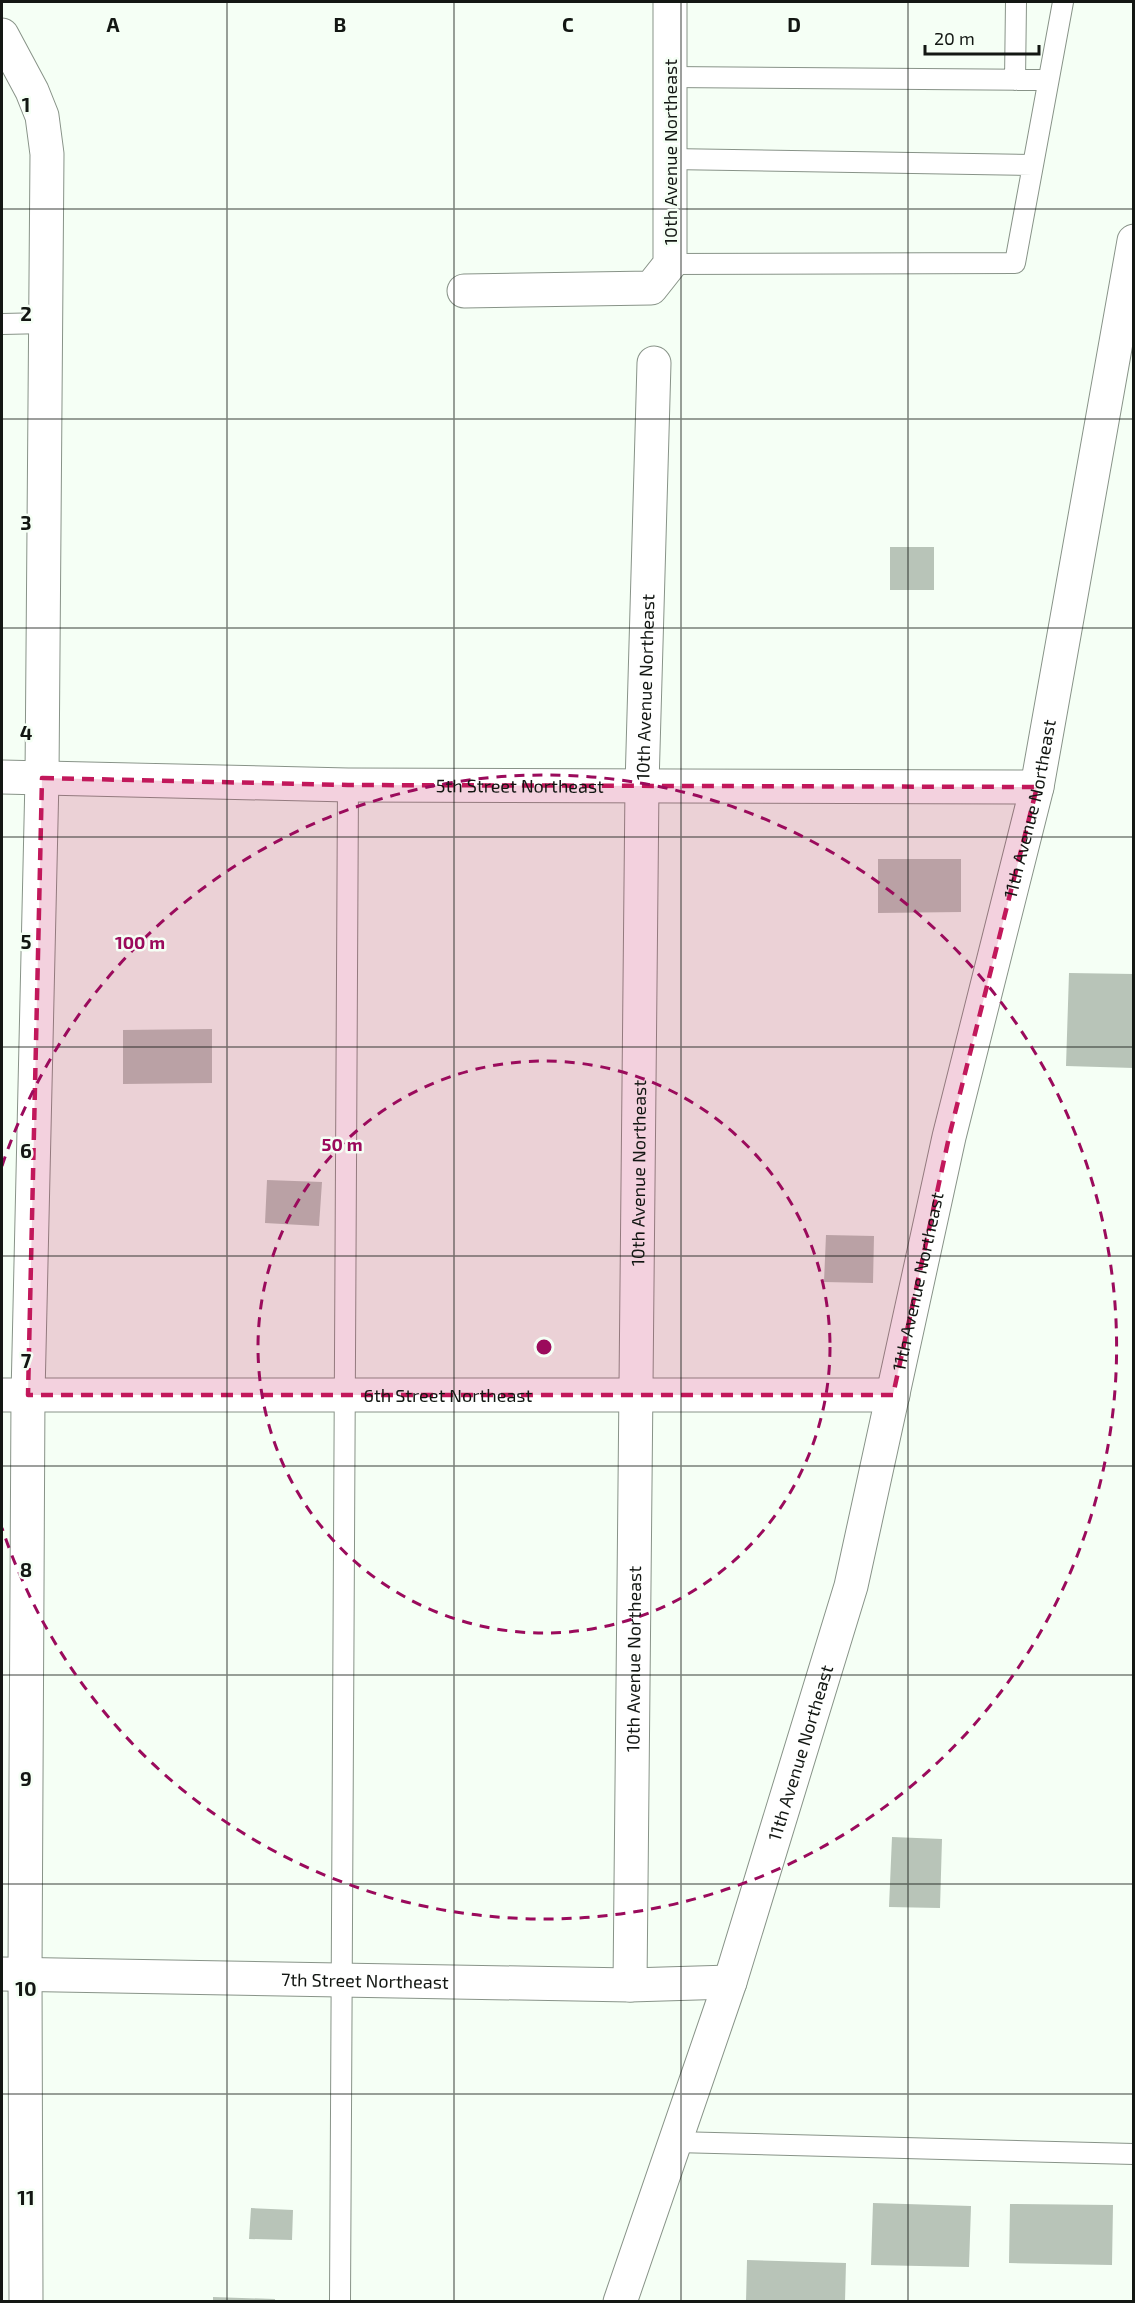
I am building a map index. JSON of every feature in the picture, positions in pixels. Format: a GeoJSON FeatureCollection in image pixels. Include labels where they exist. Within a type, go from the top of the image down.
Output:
{"type":"FeatureCollection","features":[{"type":"Feature","properties":{"kind":"street","name":"10th Avenue Northeast"},"geometry":{"type":"LineString","coordinates":[[464,291],[651,288],[670,264],[670,2]]}},
{"type":"Feature","properties":{"kind":"street"},"geometry":{"type":"LineString","coordinates":[[2,35],[32,91],[42,116],[47,153],[42,778],[15,1395],[13,1974],[26,2301]]}},
{"type":"Feature","properties":{"kind":"street","name":"11th Avenue Northeast"},"geometry":{"type":"LineString","coordinates":[[620,2301],[730,1982],[851,1586],[949,1137],[1037,787],[1134,241]]}},
{"type":"Feature","properties":{"kind":"street","name":"10th Avenue Northeast"},"geometry":{"type":"LineString","coordinates":[[630,1984],[642,785],[654,363]]}},
{"type":"Feature","properties":{"kind":"street","name":"5th Street Northeast"},"geometry":{"type":"LineString","coordinates":[[2,777],[348,785],[1037,787]]}},
{"type":"Feature","properties":{"kind":"street","name":"6th Street Northeast"},"geometry":{"type":"LineString","coordinates":[[15,1395],[893,1395]]}},
{"type":"Feature","properties":{"kind":"street","name":"7th Street Northeast"},"geometry":{"type":"LineString","coordinates":[[13,1974],[630,1984],[730,1982]]}},
{"type":"Feature","properties":{"kind":"lane"},"geometry":{"type":"LineString","coordinates":[[1015,80],[1016,2]]}},
{"type":"Feature","properties":{"kind":"lane"},"geometry":{"type":"LineString","coordinates":[[670,264],[1015,263],[1063,2]]}},
{"type":"Feature","properties":{"kind":"lane"},"geometry":{"type":"LineString","coordinates":[[670,77],[1048,80]]}},
{"type":"Feature","properties":{"kind":"lane"},"geometry":{"type":"LineString","coordinates":[[670,159],[1033,165]]}},
{"type":"Feature","properties":{"kind":"lane"},"geometry":{"type":"LineString","coordinates":[[2,324],[46,323]]}},
{"type":"Feature","properties":{"kind":"lane"},"geometry":{"type":"LineString","coordinates":[[340,2301],[348,785]]}},
{"type":"Feature","properties":{"kind":"lane"},"geometry":{"type":"LineString","coordinates":[[675,2142],[1134,2154]]}},
{"type":"Feature","properties":{"kind":"highlighted area"},"geometry":{"type":"Polygon","coordinates":[[[42,778],[348,785],[1037,787],[949,1137],[893,1395],[28,1395],[42,778]]]}},
{"type":"Feature","properties":{"kind":"building"},"geometry":{"type":"Polygon","coordinates":[[[890,547],[934,547],[934,590],[890,590],[890,547]]]}},
{"type":"Feature","properties":{"kind":"building"},"geometry":{"type":"Polygon","coordinates":[[[878,859],[961,859],[961,912],[878,913],[878,859]]]}},
{"type":"Feature","properties":{"kind":"building"},"geometry":{"type":"Polygon","coordinates":[[[1069,973],[1134,974],[1134,1068],[1066,1066],[1069,973]]]}},
{"type":"Feature","properties":{"kind":"building"},"geometry":{"type":"Polygon","coordinates":[[[212,1029],[212,1083],[123,1084],[123,1030],[212,1029]]]}},
{"type":"Feature","properties":{"kind":"building"},"geometry":{"type":"Polygon","coordinates":[[[267,1180],[322,1182],[319,1226],[265,1223],[267,1180]]]}},
{"type":"Feature","properties":{"kind":"building"},"geometry":{"type":"Polygon","coordinates":[[[826,1235],[874,1236],[873,1283],[824,1282],[826,1235]]]}},
{"type":"Feature","properties":{"kind":"building"},"geometry":{"type":"Polygon","coordinates":[[[892,1837],[942,1839],[940,1908],[889,1907],[892,1837]]]}},
{"type":"Feature","properties":{"kind":"building"},"geometry":{"type":"Polygon","coordinates":[[[873,2203],[971,2206],[969,2267],[871,2265],[873,2203]]]}},
{"type":"Feature","properties":{"kind":"building"},"geometry":{"type":"Polygon","coordinates":[[[1010,2204],[1113,2205],[1112,2265],[1009,2263],[1010,2204]]]}},
{"type":"Feature","properties":{"kind":"building"},"geometry":{"type":"Polygon","coordinates":[[[251,2208],[293,2210],[292,2240],[249,2239],[251,2208]]]}},
{"type":"Feature","properties":{"kind":"building"},"geometry":{"type":"Polygon","coordinates":[[[747,2260],[846,2263],[845,2302],[746,2302],[747,2260]]]}},
{"type":"Feature","properties":{"kind":"building"},"geometry":{"type":"Polygon","coordinates":[[[213,2297],[275,2299],[275,2302],[213,2302],[213,2297]]]}}]}
